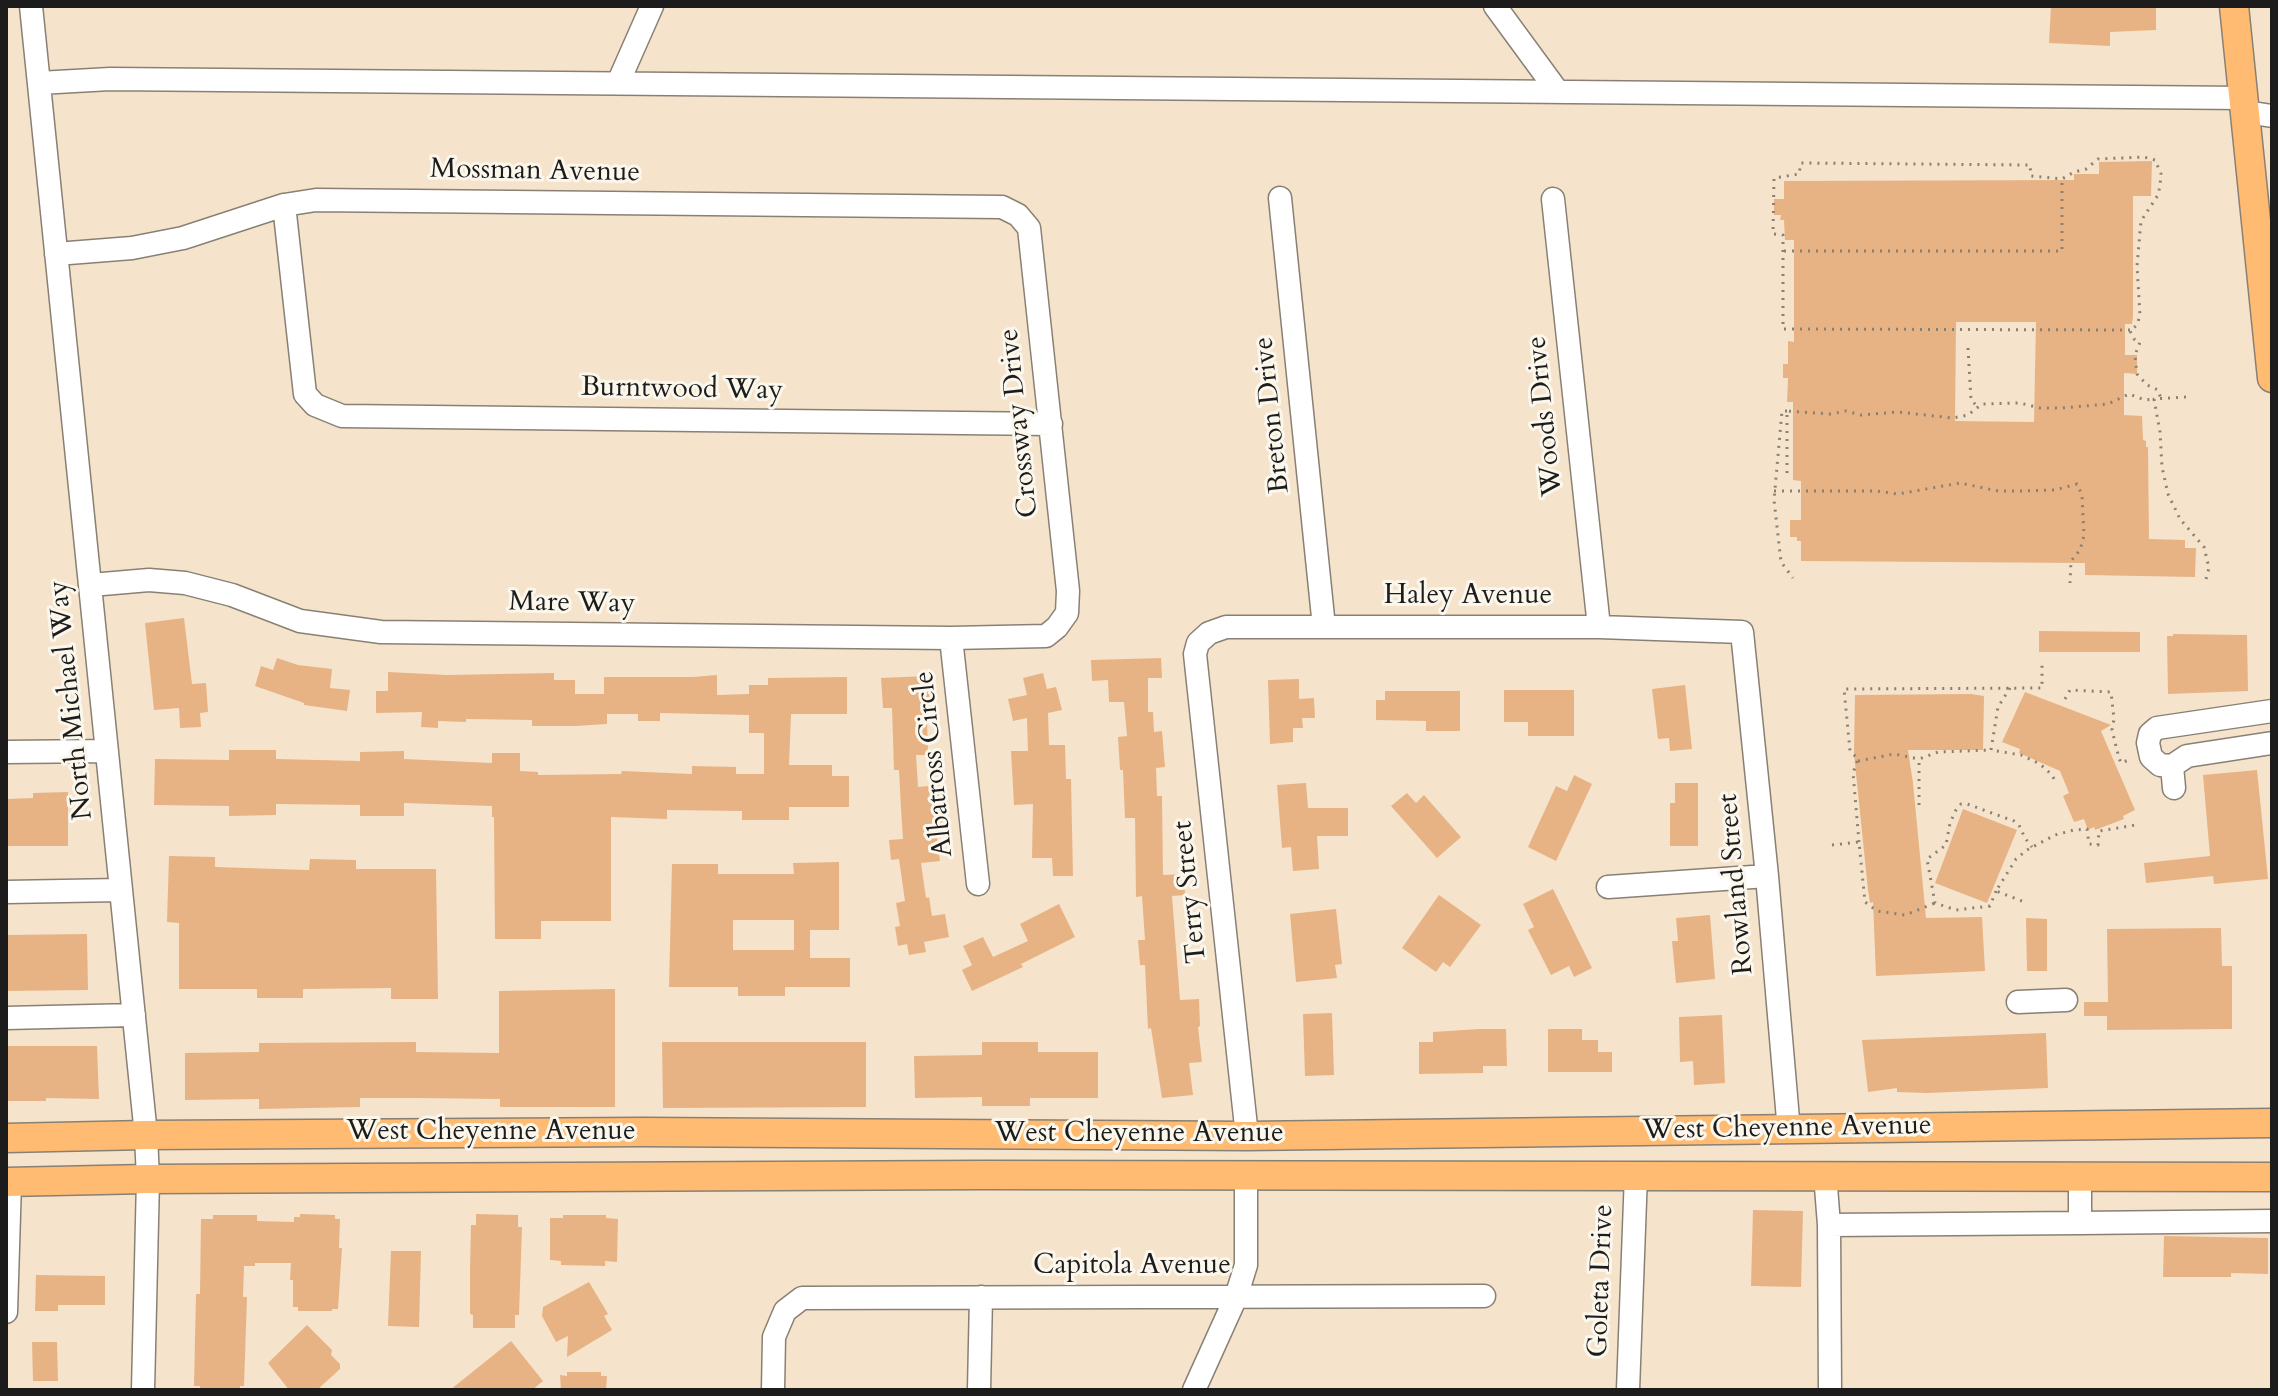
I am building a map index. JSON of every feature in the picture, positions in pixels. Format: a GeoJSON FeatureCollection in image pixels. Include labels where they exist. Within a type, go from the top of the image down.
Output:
{"type":"FeatureCollection","features":[{"type":"Feature","properties":{"kind":"main road"},"geometry":{"type":"LineString","coordinates":[[2234,6],[2254,109],[2272,378]]}},
{"type":"Feature","properties":{"kind":"main road","name":"West Cheyenne Avenue"},"geometry":{"type":"LineString","coordinates":[[6,1138],[675,1132],[1247,1136],[2272,1123]]}},
{"type":"Feature","properties":{"kind":"main road"},"geometry":{"type":"LineString","coordinates":[[1246,1174],[1264,1156],[1446,1145],[1478,1134]]}},
{"type":"Feature","properties":{"kind":"main road"},"geometry":{"type":"LineString","coordinates":[[983,1175],[1018,1166],[1229,1159],[1240,1151],[1247,1136]]}},
{"type":"Feature","properties":{"kind":"main road","name":"West Cheyenne Avenue"},"geometry":{"type":"LineString","coordinates":[[8,1182],[1246,1174],[2272,1177]]}},
{"type":"Feature","properties":{"kind":"street","name":"North Michael Way"},"geometry":{"type":"LineString","coordinates":[[31,6],[146,1135],[148,1179],[143,1390]]}},
{"type":"Feature","properties":{"kind":"street"},"geometry":{"type":"LineString","coordinates":[[618,83],[652,6]]}},
{"type":"Feature","properties":{"kind":"street"},"geometry":{"type":"LineString","coordinates":[[1495,6],[1558,92]]}},
{"type":"Feature","properties":{"kind":"street"},"geometry":{"type":"LineString","coordinates":[[39,83],[126,79],[1558,92],[2254,109]]}},
{"type":"Feature","properties":{"kind":"street","name":"Breton Drive"},"geometry":{"type":"LineString","coordinates":[[1280,198],[1324,627]]}},
{"type":"Feature","properties":{"kind":"street","name":"Woods Drive"},"geometry":{"type":"LineString","coordinates":[[1553,199],[1599,627]]}},
{"type":"Feature","properties":{"kind":"street","name":"Mossman Avenue"},"geometry":{"type":"LineString","coordinates":[[56,254],[132,248],[183,238],[284,205],[316,200],[1002,207],[1018,215]]}},
{"type":"Feature","properties":{"kind":"street","name":"Burntwood Way"},"geometry":{"type":"LineString","coordinates":[[284,205],[305,394],[315,405],[342,416],[1051,424]]}},
{"type":"Feature","properties":{"kind":"street","name":"Crossway Drive"},"geometry":{"type":"LineString","coordinates":[[1018,215],[1029,228],[1068,591],[1067,613],[1057,627]]}},
{"type":"Feature","properties":{"kind":"street","name":"Mare Way"},"geometry":{"type":"LineString","coordinates":[[91,585],[149,580],[185,583],[232,595],[300,621],[381,632],[951,638],[1046,636],[1057,627]]}},
{"type":"Feature","properties":{"kind":"street","name":"Haley Avenue"},"geometry":{"type":"LineString","coordinates":[[1198,643],[1209,633],[1226,627],[1599,627],[1742,632]]}},
{"type":"Feature","properties":{"kind":"street","name":"Rowland Street"},"geometry":{"type":"LineString","coordinates":[[1742,632],[1789,1131]]}},
{"type":"Feature","properties":{"kind":"street","name":"Albatross Circle"},"geometry":{"type":"LineString","coordinates":[[951,638],[978,884]]}},
{"type":"Feature","properties":{"kind":"street","name":"Terry Street"},"geometry":{"type":"LineString","coordinates":[[1198,643],[1195,654],[1247,1136]]}},
{"type":"Feature","properties":{"kind":"street"},"geometry":{"type":"LineString","coordinates":[[2272,711],[2151,719],[2150,752],[2151,757],[2173,777],[2187,756],[2272,743]]}},
{"type":"Feature","properties":{"kind":"street"},"geometry":{"type":"LineString","coordinates":[[6,752],[107,751]]}},
{"type":"Feature","properties":{"kind":"street"},"geometry":{"type":"LineString","coordinates":[[1608,887],[1767,876]]}},
{"type":"Feature","properties":{"kind":"street"},"geometry":{"type":"LineString","coordinates":[[6,892],[120,890]]}},
{"type":"Feature","properties":{"kind":"street"},"geometry":{"type":"LineString","coordinates":[[2018,1002],[2055,1000]]}},
{"type":"Feature","properties":{"kind":"street"},"geometry":{"type":"LineString","coordinates":[[6,1018],[134,1015]]}},
{"type":"Feature","properties":{"kind":"street"},"geometry":{"type":"LineString","coordinates":[[1194,1390],[1236,1297],[1246,1265],[1246,1174]]}},
{"type":"Feature","properties":{"kind":"street","name":"Goleta Drive"},"geometry":{"type":"LineString","coordinates":[[1628,1390],[1636,1174]]}},
{"type":"Feature","properties":{"kind":"street"},"geometry":{"type":"LineString","coordinates":[[1825,1174],[1829,1225],[1830,1390]]}},
{"type":"Feature","properties":{"kind":"street"},"geometry":{"type":"LineString","coordinates":[[2080,1177],[2080,1223]]}},
{"type":"Feature","properties":{"kind":"street"},"geometry":{"type":"LineString","coordinates":[[6,1312],[8,1182]]}},
{"type":"Feature","properties":{"kind":"street"},"geometry":{"type":"LineString","coordinates":[[1829,1225],[2272,1221]]}},
{"type":"Feature","properties":{"kind":"street","name":"Capitola Avenue"},"geometry":{"type":"LineString","coordinates":[[773,1390],[774,1337],[785,1311],[802,1298],[1484,1296]]}},
{"type":"Feature","properties":{"kind":"street"},"geometry":{"type":"LineString","coordinates":[[979,1390],[981,1297]]}},
{"type":"Feature","properties":{"kind":"path"},"geometry":{"type":"LineString","coordinates":[[2144,157],[2155,160],[2159,166],[2158,195],[2144,213],[2140,229],[2137,273],[2140,315],[2137,325],[2130,330],[1783,329],[1783,235],[1773,234],[1773,180],[1775,177],[1799,174],[1801,163],[2030,165],[2031,176],[2062,179],[2086,169],[2098,159],[2144,157]]}},
{"type":"Feature","properties":{"kind":"path"},"geometry":{"type":"LineString","coordinates":[[1784,251],[2062,251],[2062,179]]}},
{"type":"Feature","properties":{"kind":"path"},"geometry":{"type":"LineString","coordinates":[[2130,330],[2132,337],[2140,342],[2135,355],[2137,374],[2147,385],[2158,390],[2161,399]]}},
{"type":"Feature","properties":{"kind":"path"},"geometry":{"type":"LineString","coordinates":[[1968,348],[1971,400],[1978,407]]}},
{"type":"Feature","properties":{"kind":"path"},"geometry":{"type":"LineString","coordinates":[[1793,578],[1781,562],[1774,491],[1782,411],[1830,414],[1846,411],[1861,415],[1886,411],[1953,418],[1968,415],[1982,404],[2020,403],[2040,408],[2101,405],[2129,394],[2145,400],[2186,397]]}},
{"type":"Feature","properties":{"kind":"path"},"geometry":{"type":"LineString","coordinates":[[2154,399],[2162,467],[2170,501],[2180,519],[2204,547],[2209,568],[2206,579]]}},
{"type":"Feature","properties":{"kind":"path"},"geometry":{"type":"LineString","coordinates":[[1787,411],[1787,473]]}},
{"type":"Feature","properties":{"kind":"path"},"geometry":{"type":"LineString","coordinates":[[1774,491],[1876,491],[1898,494],[1960,483],[1998,491],[2055,490],[2077,484],[2082,495],[2084,536],[2080,550],[2071,561],[2070,583]]}},
{"type":"Feature","properties":{"kind":"path"},"geometry":{"type":"LineString","coordinates":[[2042,662],[2042,688],[1844,689],[1850,751],[1855,753],[1858,761],[1853,773],[1865,902],[1877,911],[1905,915],[1935,903],[1956,910],[1990,906],[2016,859],[2032,847],[2055,835],[2087,829],[2089,844],[2098,845],[2099,831],[2136,825]]}},
{"type":"Feature","properties":{"kind":"path"},"geometry":{"type":"LineString","coordinates":[[1991,750],[1998,707],[2010,688]]}},
{"type":"Feature","properties":{"kind":"path"},"geometry":{"type":"LineString","coordinates":[[2065,699],[2070,690],[2111,692],[2112,730],[2121,763],[2150,752]]}},
{"type":"Feature","properties":{"kind":"path"},"geometry":{"type":"LineString","coordinates":[[1858,761],[1894,754],[1919,759],[1938,752],[1991,750],[2021,755],[2040,764],[2056,783]]}},
{"type":"Feature","properties":{"kind":"path"},"geometry":{"type":"LineString","coordinates":[[1919,759],[1919,805]]}},
{"type":"Feature","properties":{"kind":"path"},"geometry":{"type":"LineString","coordinates":[[1935,903],[1927,859],[1946,845],[1950,823],[1961,804],[2014,821],[2032,847]]}},
{"type":"Feature","properties":{"kind":"path"},"geometry":{"type":"LineString","coordinates":[[1832,845],[1859,842]]}},
{"type":"Feature","properties":{"kind":"path"},"geometry":{"type":"LineString","coordinates":[[1996,891],[2022,901]]}},
{"type":"Feature","properties":{"kind":"building"},"geometry":{"type":"Polygon","coordinates":[[[2051,6],[2156,6],[2156,30],[2110,32],[2110,46],[2049,43],[2051,6]]]}},
{"type":"Feature","properties":{"kind":"building"},"geometry":{"type":"Polygon","coordinates":[[[2152,161],[2151,196],[2133,196],[2133,317],[2132,324],[2125,324],[2125,355],[2137,355],[2137,374],[2124,373],[2124,415],[2142,416],[2143,440],[2148,447],[2149,539],[2185,540],[2185,548],[2196,548],[2195,577],[2085,575],[2085,563],[1801,561],[1801,541],[1790,537],[1790,520],[1801,520],[1801,481],[1793,480],[1793,402],[1787,402],[1788,378],[1783,378],[1783,364],[1788,364],[1788,341],[1794,342],[1794,240],[1785,240],[1784,220],[1780,220],[1781,215],[1774,215],[1774,199],[1784,199],[1784,181],[2074,180],[2074,174],[2099,174],[2099,162],[2152,161]],[[1956,322],[1955,421],[2034,422],[2036,322],[1956,322]]]}},
{"type":"Feature","properties":{"kind":"building"},"geometry":{"type":"Polygon","coordinates":[[[184,618],[192,684],[206,683],[208,712],[200,713],[201,727],[180,728],[179,708],[154,710],[145,623],[184,618]]]}},
{"type":"Feature","properties":{"kind":"building"},"geometry":{"type":"Polygon","coordinates":[[[2039,631],[2140,632],[2140,652],[2039,652],[2039,631]]]}},
{"type":"Feature","properties":{"kind":"building"},"geometry":{"type":"Polygon","coordinates":[[[2247,635],[2248,691],[2168,694],[2167,636],[2247,635]]]}},
{"type":"Feature","properties":{"kind":"building"},"geometry":{"type":"Polygon","coordinates":[[[277,658],[298,665],[332,669],[330,688],[350,690],[347,711],[304,705],[255,686],[261,666],[273,670],[277,658]]]}},
{"type":"Feature","properties":{"kind":"building"},"geometry":{"type":"Polygon","coordinates":[[[1161,658],[1162,678],[1148,678],[1148,712],[1153,712],[1154,732],[1162,731],[1165,767],[1156,768],[1157,796],[1162,796],[1163,875],[1184,874],[1185,895],[1172,896],[1180,1000],[1199,999],[1202,1062],[1189,1063],[1193,1095],[1162,1098],[1151,1028],[1148,1029],[1145,965],[1140,965],[1138,940],[1145,940],[1142,896],[1136,897],[1135,818],[1125,818],[1123,770],[1120,770],[1118,737],[1127,736],[1124,702],[1109,702],[1108,680],[1092,681],[1091,660],[1161,658]]]}},
{"type":"Feature","properties":{"kind":"building"},"geometry":{"type":"Polygon","coordinates":[[[388,672],[447,675],[554,673],[554,680],[575,680],[575,694],[604,694],[604,677],[717,675],[717,695],[749,694],[749,685],[768,685],[768,678],[847,677],[847,714],[791,714],[789,765],[832,765],[832,776],[849,776],[849,807],[789,807],[789,820],[742,820],[742,811],[667,810],[667,819],[611,817],[611,921],[541,921],[541,939],[495,939],[492,806],[404,803],[404,816],[360,816],[360,805],[276,804],[276,815],[229,816],[229,806],[154,805],[155,759],[229,760],[229,750],[276,750],[276,759],[360,761],[360,752],[404,751],[404,759],[492,763],[492,753],[520,753],[520,771],[538,772],[538,775],[621,774],[622,771],[692,774],[692,766],[736,767],[736,774],[764,774],[764,733],[749,733],[749,715],[660,713],[660,721],[638,721],[638,714],[607,714],[607,724],[575,726],[532,726],[532,720],[466,719],[466,722],[438,721],[438,728],[421,727],[422,712],[376,713],[376,691],[388,691],[388,672]]]}},
{"type":"Feature","properties":{"kind":"building"},"geometry":{"type":"Polygon","coordinates":[[[1043,673],[1047,689],[1056,687],[1062,710],[1048,713],[1049,745],[1065,745],[1066,779],[1071,779],[1073,876],[1053,876],[1052,858],[1032,858],[1033,804],[1014,805],[1011,751],[1028,751],[1027,718],[1013,721],[1008,699],[1027,695],[1023,678],[1043,673]]]}},
{"type":"Feature","properties":{"kind":"building"},"geometry":{"type":"Polygon","coordinates":[[[928,676],[931,719],[927,719],[928,755],[916,755],[918,787],[940,785],[943,828],[936,829],[940,861],[921,863],[932,916],[945,914],[949,937],[924,942],[926,952],[909,955],[907,944],[898,946],[895,927],[900,926],[896,903],[905,901],[899,859],[891,860],[889,840],[903,839],[899,770],[894,770],[892,708],[883,708],[881,678],[928,676]]]}},
{"type":"Feature","properties":{"kind":"building"},"geometry":{"type":"Polygon","coordinates":[[[1299,679],[1299,699],[1314,698],[1315,718],[1302,718],[1303,728],[1293,728],[1293,742],[1270,744],[1268,680],[1299,679]]]}},
{"type":"Feature","properties":{"kind":"building"},"geometry":{"type":"Polygon","coordinates":[[[1685,685],[1692,749],[1670,751],[1669,738],[1658,739],[1652,689],[1685,685]]]}},
{"type":"Feature","properties":{"kind":"building"},"geometry":{"type":"Polygon","coordinates":[[[1504,690],[1574,690],[1574,736],[1528,736],[1528,722],[1504,722],[1504,690]]]}},
{"type":"Feature","properties":{"kind":"building"},"geometry":{"type":"Polygon","coordinates":[[[1385,691],[1460,691],[1460,731],[1426,731],[1426,721],[1376,720],[1376,700],[1385,700],[1385,691]]]}},
{"type":"Feature","properties":{"kind":"building"},"geometry":{"type":"Polygon","coordinates":[[[2025,692],[2111,725],[2101,731],[2135,810],[2123,816],[2124,819],[2095,830],[2094,827],[2088,830],[2084,819],[2074,822],[2063,796],[2069,793],[2060,771],[2002,742],[2025,692]]]}},
{"type":"Feature","properties":{"kind":"building"},"geometry":{"type":"Polygon","coordinates":[[[1855,695],[1984,696],[1983,750],[1908,750],[1926,918],[1982,917],[1985,971],[1876,976],[1873,902],[1870,903],[1868,890],[1854,754],[1855,695]]]}},
{"type":"Feature","properties":{"kind":"building"},"geometry":{"type":"Polygon","coordinates":[[[2257,770],[2268,879],[2214,884],[2213,876],[2146,883],[2144,863],[2210,856],[2203,775],[2257,770]]]}},
{"type":"Feature","properties":{"kind":"building"},"geometry":{"type":"Polygon","coordinates":[[[1574,775],[1592,784],[1556,861],[1528,847],[1556,786],[1567,791],[1574,775]]]}},
{"type":"Feature","properties":{"kind":"building"},"geometry":{"type":"Polygon","coordinates":[[[1306,783],[1308,808],[1348,808],[1348,836],[1317,836],[1319,869],[1293,871],[1291,847],[1282,848],[1277,785],[1306,783]]]}},
{"type":"Feature","properties":{"kind":"building"},"geometry":{"type":"Polygon","coordinates":[[[1675,783],[1698,783],[1698,846],[1670,846],[1670,803],[1675,803],[1675,783]]]}},
{"type":"Feature","properties":{"kind":"building"},"geometry":{"type":"Polygon","coordinates":[[[68,792],[68,846],[6,846],[6,799],[33,798],[33,793],[68,792]]]}},
{"type":"Feature","properties":{"kind":"building"},"geometry":{"type":"Polygon","coordinates":[[[1407,793],[1416,803],[1424,795],[1461,837],[1437,858],[1391,806],[1407,793]]]}},
{"type":"Feature","properties":{"kind":"building"},"geometry":{"type":"Polygon","coordinates":[[[1963,809],[2017,830],[1987,903],[1935,883],[1963,809]]]}},
{"type":"Feature","properties":{"kind":"building"},"geometry":{"type":"Polygon","coordinates":[[[169,856],[215,857],[215,867],[309,870],[310,859],[356,860],[356,869],[436,869],[438,999],[391,999],[391,988],[303,989],[303,998],[257,998],[257,989],[179,989],[179,923],[167,922],[169,856]]]}},
{"type":"Feature","properties":{"kind":"building"},"geometry":{"type":"Polygon","coordinates":[[[839,862],[839,930],[810,930],[810,958],[850,958],[850,987],[785,987],[785,996],[738,996],[738,987],[669,987],[672,864],[718,864],[718,874],[794,874],[793,863],[839,862]],[[733,920],[733,950],[794,950],[794,920],[733,920]]]}},
{"type":"Feature","properties":{"kind":"building"},"geometry":{"type":"Polygon","coordinates":[[[1553,889],[1592,968],[1574,977],[1569,966],[1551,975],[1528,930],[1534,927],[1523,904],[1553,889]]]}},
{"type":"Feature","properties":{"kind":"building"},"geometry":{"type":"Polygon","coordinates":[[[1439,895],[1481,925],[1450,967],[1443,962],[1436,972],[1402,948],[1439,895]]]}},
{"type":"Feature","properties":{"kind":"building"},"geometry":{"type":"Polygon","coordinates":[[[1059,904],[1075,937],[1021,964],[1023,967],[972,991],[962,970],[972,965],[963,946],[983,937],[993,957],[1028,941],[1020,924],[1059,904]]]}},
{"type":"Feature","properties":{"kind":"building"},"geometry":{"type":"Polygon","coordinates":[[[1336,909],[1342,964],[1335,965],[1337,978],[1296,982],[1290,914],[1336,909]]]}},
{"type":"Feature","properties":{"kind":"building"},"geometry":{"type":"Polygon","coordinates":[[[1710,915],[1715,979],[1676,983],[1672,941],[1678,941],[1676,918],[1710,915]]]}},
{"type":"Feature","properties":{"kind":"building"},"geometry":{"type":"Polygon","coordinates":[[[2026,918],[2047,919],[2047,971],[2027,971],[2026,918]]]}},
{"type":"Feature","properties":{"kind":"building"},"geometry":{"type":"Polygon","coordinates":[[[2221,928],[2222,966],[2232,966],[2232,1029],[2107,1030],[2107,1016],[2084,1016],[2084,1002],[2108,1002],[2107,929],[2221,928]]]}},
{"type":"Feature","properties":{"kind":"building"},"geometry":{"type":"Polygon","coordinates":[[[87,934],[88,990],[6,991],[6,935],[87,934]]]}},
{"type":"Feature","properties":{"kind":"building"},"geometry":{"type":"Polygon","coordinates":[[[615,989],[615,1107],[500,1107],[500,1099],[360,1098],[360,1107],[259,1109],[259,1099],[185,1100],[185,1053],[259,1052],[259,1043],[416,1042],[416,1052],[499,1053],[499,991],[615,989]]]}},
{"type":"Feature","properties":{"kind":"building"},"geometry":{"type":"Polygon","coordinates":[[[1332,1013],[1334,1075],[1305,1076],[1303,1014],[1332,1013]]]}},
{"type":"Feature","properties":{"kind":"building"},"geometry":{"type":"Polygon","coordinates":[[[1722,1015],[1725,1083],[1694,1085],[1693,1061],[1680,1062],[1679,1017],[1722,1015]]]}},
{"type":"Feature","properties":{"kind":"building"},"geometry":{"type":"Polygon","coordinates":[[[1506,1029],[1507,1066],[1483,1066],[1483,1073],[1419,1074],[1419,1042],[1433,1042],[1433,1032],[1506,1029]]]}},
{"type":"Feature","properties":{"kind":"building"},"geometry":{"type":"Polygon","coordinates":[[[1548,1029],[1582,1029],[1582,1040],[1598,1040],[1598,1052],[1612,1052],[1612,1072],[1548,1072],[1548,1029]]]}},
{"type":"Feature","properties":{"kind":"building"},"geometry":{"type":"Polygon","coordinates":[[[2046,1033],[2048,1088],[1927,1093],[1897,1092],[1897,1088],[1868,1092],[1862,1040],[2046,1033]]]}},
{"type":"Feature","properties":{"kind":"building"},"geometry":{"type":"Polygon","coordinates":[[[662,1042],[866,1042],[866,1107],[663,1108],[662,1042]]]}},
{"type":"Feature","properties":{"kind":"building"},"geometry":{"type":"Polygon","coordinates":[[[982,1042],[1038,1042],[1038,1052],[1098,1052],[1098,1098],[1030,1098],[1030,1106],[982,1106],[982,1097],[915,1098],[914,1056],[982,1055],[982,1042]]]}},
{"type":"Feature","properties":{"kind":"building"},"geometry":{"type":"Polygon","coordinates":[[[6,1046],[97,1046],[99,1099],[6,1101],[6,1046]]]}},
{"type":"Feature","properties":{"kind":"building"},"geometry":{"type":"Polygon","coordinates":[[[1753,1210],[1803,1211],[1801,1287],[1751,1286],[1753,1210]]]}},
{"type":"Feature","properties":{"kind":"building"},"geometry":{"type":"Polygon","coordinates":[[[300,1214],[335,1215],[335,1219],[340,1219],[339,1248],[342,1248],[338,1309],[298,1311],[298,1307],[293,1307],[291,1263],[244,1266],[243,1297],[247,1297],[244,1386],[240,1386],[240,1390],[200,1390],[200,1386],[194,1386],[201,1219],[213,1219],[213,1215],[257,1215],[257,1221],[294,1222],[294,1217],[300,1217],[300,1214]]]}},
{"type":"Feature","properties":{"kind":"building"},"geometry":{"type":"Polygon","coordinates":[[[476,1214],[518,1215],[518,1227],[522,1227],[519,1315],[515,1315],[515,1328],[473,1328],[473,1315],[470,1314],[471,1225],[476,1225],[476,1214]]]}},
{"type":"Feature","properties":{"kind":"building"},"geometry":{"type":"Polygon","coordinates":[[[563,1215],[606,1215],[606,1218],[618,1219],[617,1262],[605,1261],[605,1266],[561,1265],[561,1261],[550,1260],[550,1218],[563,1218],[563,1215]]]}},
{"type":"Feature","properties":{"kind":"building"},"geometry":{"type":"Polygon","coordinates":[[[2164,1236],[2268,1238],[2268,1274],[2163,1277],[2164,1236]]]}},
{"type":"Feature","properties":{"kind":"building"},"geometry":{"type":"Polygon","coordinates":[[[391,1251],[421,1251],[419,1327],[388,1326],[391,1251]]]}},
{"type":"Feature","properties":{"kind":"building"},"geometry":{"type":"Polygon","coordinates":[[[36,1275],[105,1276],[105,1305],[58,1305],[58,1311],[35,1311],[36,1275]]]}},
{"type":"Feature","properties":{"kind":"building"},"geometry":{"type":"Polygon","coordinates":[[[589,1282],[608,1314],[604,1316],[612,1330],[567,1357],[568,1336],[556,1342],[542,1316],[543,1307],[589,1282]]]}},
{"type":"Feature","properties":{"kind":"building"},"geometry":{"type":"Polygon","coordinates":[[[307,1325],[332,1350],[331,1355],[340,1364],[340,1369],[317,1390],[289,1390],[268,1363],[307,1325]]]}},
{"type":"Feature","properties":{"kind":"building"},"geometry":{"type":"Polygon","coordinates":[[[511,1341],[543,1381],[532,1390],[450,1390],[511,1341]]]}},
{"type":"Feature","properties":{"kind":"building"},"geometry":{"type":"Polygon","coordinates":[[[32,1342],[57,1342],[58,1381],[33,1381],[32,1342]]]}},
{"type":"Feature","properties":{"kind":"building"},"geometry":{"type":"Polygon","coordinates":[[[567,1372],[601,1372],[601,1376],[607,1376],[606,1390],[561,1390],[560,1375],[567,1376],[567,1372]]]}}]}
